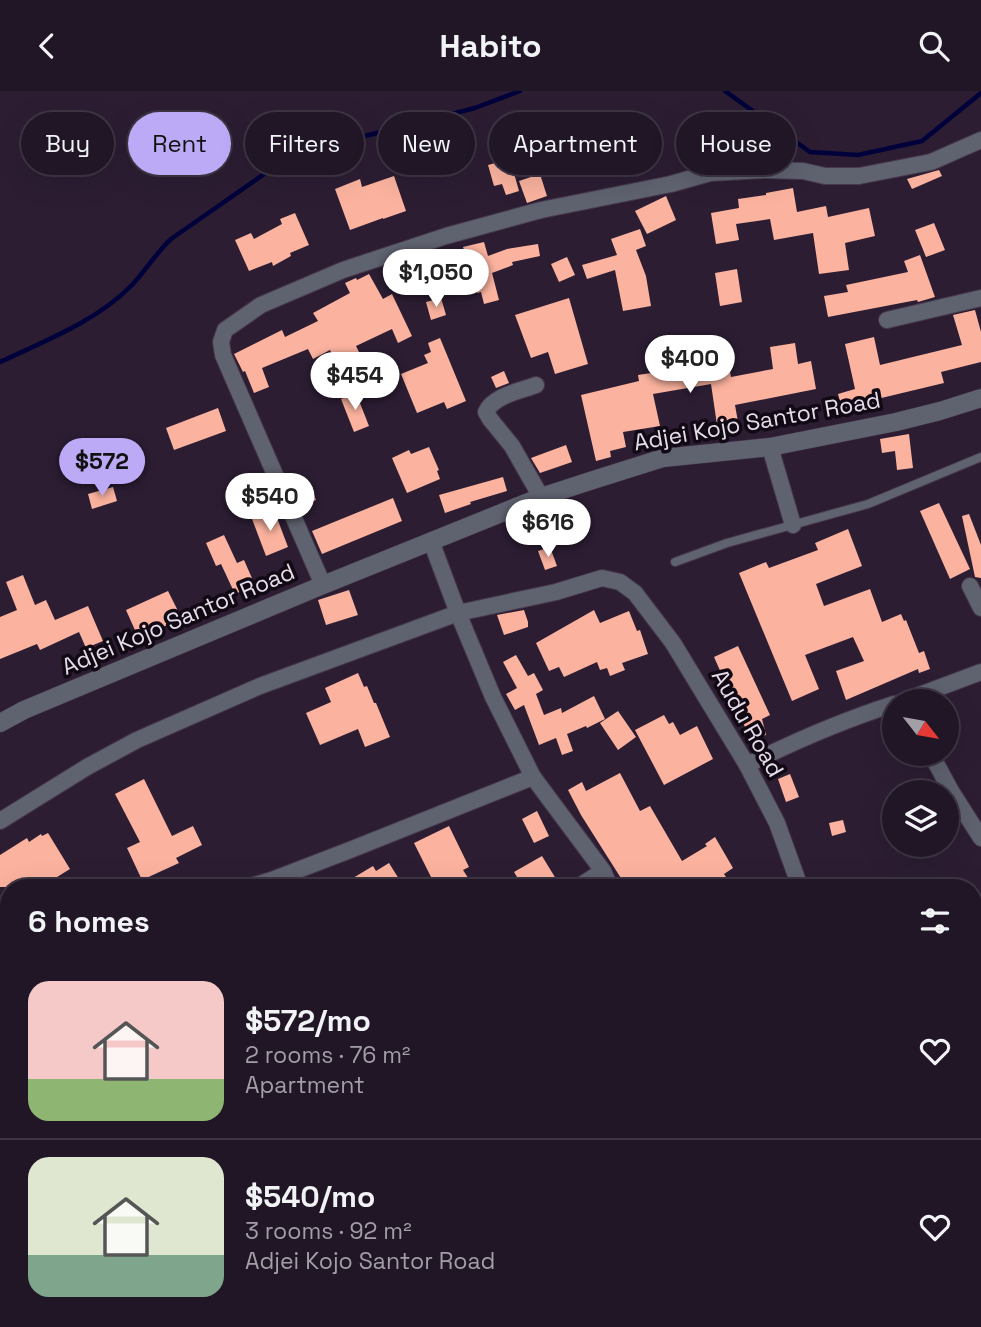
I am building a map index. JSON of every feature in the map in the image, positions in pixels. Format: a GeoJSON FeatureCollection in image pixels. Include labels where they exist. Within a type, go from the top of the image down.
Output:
{"type":"FeatureCollection","features":[{"type":"Feature","properties":{"kind":"street"},"geometry":{"type":"LineString","coordinates":[[323,585],[223,355],[220,342],[225,330],[261,305],[356,266],[446,236],[541,210],[671,184],[709,173],[764,170],[803,171],[825,176],[859,176],[931,162],[981,140]]}},
{"type":"Feature","properties":{"kind":"street"},"geometry":{"type":"LineString","coordinates":[[887,320],[980,300]]}},
{"type":"Feature","properties":{"kind":"street"},"geometry":{"type":"LineString","coordinates":[[536,385],[497,400],[486,412],[512,446],[541,497]]}},
{"type":"Feature","properties":{"kind":"street","name":"Adjei Kojo Santor Road"},"geometry":{"type":"LineString","coordinates":[[0,723],[323,585],[541,497],[663,458],[770,447],[896,422],[981,398]]}},
{"type":"Feature","properties":{"kind":"street"},"geometry":{"type":"LineString","coordinates":[[770,447],[793,525]]}},
{"type":"Feature","properties":{"kind":"street"},"geometry":{"type":"LineString","coordinates":[[431,541],[493,697],[533,777],[606,879]]}},
{"type":"Feature","properties":{"kind":"street","name":"Audu Road"},"geometry":{"type":"LineString","coordinates":[[458,613],[602,579],[620,582],[635,593],[702,687],[747,765],[777,823],[795,879]]}},
{"type":"Feature","properties":{"kind":"street"},"geometry":{"type":"LineString","coordinates":[[970,586],[981,608]]}},
{"type":"Feature","properties":{"kind":"street"},"geometry":{"type":"LineString","coordinates":[[0,821],[87,767],[166,727],[260,685],[458,613]]}},
{"type":"Feature","properties":{"kind":"street"},"geometry":{"type":"LineString","coordinates":[[936,689],[981,672]]}},
{"type":"Feature","properties":{"kind":"street"},"geometry":{"type":"LineString","coordinates":[[747,765],[788,745],[882,708]]}},
{"type":"Feature","properties":{"kind":"street"},"geometry":{"type":"LineString","coordinates":[[938,767],[981,838]]}},
{"type":"Feature","properties":{"kind":"street"},"geometry":{"type":"LineString","coordinates":[[275,879],[533,777]]}},
{"type":"Feature","properties":{"kind":"street"},"geometry":{"type":"LineString","coordinates":[[590,879],[603,871]]}},
{"type":"Feature","properties":{"kind":"lane"},"geometry":{"type":"LineString","coordinates":[[675,562],[727,543],[867,504],[981,457]]}},
{"type":"Feature","properties":{"kind":"building"},"geometry":{"type":"Polygon","coordinates":[[[939,170],[942,176],[912,189],[907,179],[939,170]]]}},
{"type":"Feature","properties":{"kind":"building"},"geometry":{"type":"Polygon","coordinates":[[[491,175],[514,175],[519,191],[506,195],[502,184],[494,186],[491,175]]]}},
{"type":"Feature","properties":{"kind":"building"},"geometry":{"type":"Polygon","coordinates":[[[540,175],[547,196],[527,203],[519,181],[540,175]]]}},
{"type":"Feature","properties":{"kind":"building"},"geometry":{"type":"Polygon","coordinates":[[[394,176],[406,211],[350,230],[335,189],[360,179],[362,187],[394,176]]]}},
{"type":"Feature","properties":{"kind":"building"},"geometry":{"type":"Polygon","coordinates":[[[793,188],[797,212],[826,206],[828,217],[869,208],[875,236],[845,243],[849,270],[819,274],[813,233],[774,240],[770,219],[736,224],[739,240],[716,244],[711,213],[739,208],[738,199],[793,188]]]}},
{"type":"Feature","properties":{"kind":"building"},"geometry":{"type":"Polygon","coordinates":[[[666,196],[676,220],[647,234],[635,211],[666,196]]]}},
{"type":"Feature","properties":{"kind":"building"},"geometry":{"type":"Polygon","coordinates":[[[295,213],[309,245],[290,253],[291,256],[273,266],[272,262],[249,271],[235,240],[251,233],[254,239],[282,224],[280,219],[295,213]]]}},
{"type":"Feature","properties":{"kind":"building"},"geometry":{"type":"Polygon","coordinates":[[[934,223],[945,250],[926,257],[915,230],[934,223]]]}},
{"type":"Feature","properties":{"kind":"building"},"geometry":{"type":"Polygon","coordinates":[[[640,229],[646,246],[636,250],[646,276],[651,306],[623,311],[615,270],[587,279],[582,265],[617,255],[611,239],[640,229]]]}},
{"type":"Feature","properties":{"kind":"building"},"geometry":{"type":"Polygon","coordinates":[[[484,242],[488,256],[507,249],[538,244],[540,256],[512,262],[513,265],[492,273],[499,300],[484,304],[481,292],[477,293],[472,279],[433,292],[422,261],[434,257],[437,266],[466,256],[463,247],[484,242]]]}},
{"type":"Feature","properties":{"kind":"building"},"geometry":{"type":"Polygon","coordinates":[[[920,255],[935,297],[828,317],[824,296],[848,292],[846,285],[908,272],[904,261],[920,255]]]}},
{"type":"Feature","properties":{"kind":"building"},"geometry":{"type":"Polygon","coordinates":[[[567,257],[575,275],[559,282],[551,264],[567,257]]]}},
{"type":"Feature","properties":{"kind":"building"},"geometry":{"type":"Polygon","coordinates":[[[737,269],[742,302],[720,306],[715,273],[737,269]]]}},
{"type":"Feature","properties":{"kind":"building"},"geometry":{"type":"Polygon","coordinates":[[[369,274],[383,299],[392,294],[412,336],[398,343],[392,329],[356,346],[361,356],[337,367],[330,350],[313,359],[308,349],[262,368],[269,387],[254,393],[234,354],[282,330],[285,337],[318,321],[313,313],[350,293],[345,283],[369,274]]]}},
{"type":"Feature","properties":{"kind":"building"},"geometry":{"type":"Polygon","coordinates":[[[441,298],[446,315],[431,320],[426,302],[441,298]]]}},
{"type":"Feature","properties":{"kind":"building"},"geometry":{"type":"Polygon","coordinates":[[[569,298],[588,364],[555,374],[548,352],[531,358],[515,315],[569,298]]]}},
{"type":"Feature","properties":{"kind":"building"},"geometry":{"type":"Polygon","coordinates":[[[975,310],[981,332],[981,362],[941,372],[944,383],[873,400],[874,404],[843,413],[838,394],[855,389],[845,344],[874,337],[880,365],[962,345],[953,315],[975,310]]]}},
{"type":"Feature","properties":{"kind":"building"},"geometry":{"type":"Polygon","coordinates":[[[440,338],[466,401],[447,409],[444,402],[417,413],[401,374],[428,363],[424,355],[431,352],[428,343],[440,338]]]}},
{"type":"Feature","properties":{"kind":"building"},"geometry":{"type":"Polygon","coordinates":[[[795,343],[798,364],[811,361],[816,389],[735,405],[738,422],[717,425],[711,384],[653,394],[660,426],[623,432],[626,447],[610,451],[611,457],[596,461],[581,395],[639,381],[638,375],[677,371],[677,364],[727,355],[731,377],[773,369],[770,347],[795,343]]]}},
{"type":"Feature","properties":{"kind":"building"},"geometry":{"type":"Polygon","coordinates":[[[504,371],[509,383],[496,388],[491,377],[504,371]]]}},
{"type":"Feature","properties":{"kind":"building"},"geometry":{"type":"Polygon","coordinates":[[[356,393],[369,426],[354,432],[341,399],[356,393]]]}},
{"type":"Feature","properties":{"kind":"building"},"geometry":{"type":"Polygon","coordinates":[[[218,408],[226,431],[174,450],[166,428],[218,408]]]}},
{"type":"Feature","properties":{"kind":"building"},"geometry":{"type":"Polygon","coordinates":[[[909,434],[913,468],[897,470],[895,451],[882,453],[880,439],[909,434]]]}},
{"type":"Feature","properties":{"kind":"building"},"geometry":{"type":"Polygon","coordinates":[[[566,445],[572,462],[540,473],[531,458],[566,445]]]}},
{"type":"Feature","properties":{"kind":"building"},"geometry":{"type":"Polygon","coordinates":[[[429,447],[440,479],[407,493],[392,458],[409,450],[411,454],[429,447]]]}},
{"type":"Feature","properties":{"kind":"building"},"geometry":{"type":"Polygon","coordinates":[[[503,477],[507,491],[445,513],[439,495],[503,477]]]}},
{"type":"Feature","properties":{"kind":"building"},"geometry":{"type":"Polygon","coordinates":[[[113,487],[117,501],[92,509],[88,494],[113,487]]]}},
{"type":"Feature","properties":{"kind":"building"},"geometry":{"type":"Polygon","coordinates":[[[312,489],[316,500],[301,506],[296,495],[312,489]]]}},
{"type":"Feature","properties":{"kind":"building"},"geometry":{"type":"Polygon","coordinates":[[[393,498],[402,521],[322,554],[312,531],[393,498]]]}},
{"type":"Feature","properties":{"kind":"building"},"geometry":{"type":"Polygon","coordinates":[[[939,503],[970,569],[950,579],[920,511],[939,503]]]}},
{"type":"Feature","properties":{"kind":"building"},"geometry":{"type":"Polygon","coordinates":[[[274,510],[288,547],[266,556],[252,519],[274,510]]]}},
{"type":"Feature","properties":{"kind":"building"},"geometry":{"type":"Polygon","coordinates":[[[969,514],[981,545],[981,578],[975,577],[962,516],[969,514]]]}},
{"type":"Feature","properties":{"kind":"building"},"geometry":{"type":"Polygon","coordinates":[[[848,529],[862,566],[816,584],[824,606],[870,589],[882,622],[901,614],[904,621],[906,620],[919,653],[924,651],[930,669],[919,673],[918,669],[846,700],[836,671],[864,661],[853,637],[805,655],[819,689],[792,701],[739,573],[766,562],[769,568],[818,550],[815,543],[848,529]]]}},
{"type":"Feature","properties":{"kind":"building"},"geometry":{"type":"Polygon","coordinates":[[[224,535],[237,563],[244,560],[255,585],[235,594],[221,564],[216,566],[206,543],[224,535]]]}},
{"type":"Feature","properties":{"kind":"building"},"geometry":{"type":"Polygon","coordinates":[[[550,547],[557,566],[545,570],[538,551],[550,547]]]}},
{"type":"Feature","properties":{"kind":"building"},"geometry":{"type":"Polygon","coordinates":[[[23,575],[35,605],[46,600],[55,620],[88,606],[103,641],[86,648],[79,632],[40,650],[37,644],[0,659],[0,617],[17,610],[6,582],[23,575]]]}},
{"type":"Feature","properties":{"kind":"building"},"geometry":{"type":"Polygon","coordinates":[[[349,590],[358,615],[326,625],[318,600],[349,590]]]}},
{"type":"Feature","properties":{"kind":"building"},"geometry":{"type":"Polygon","coordinates":[[[168,591],[182,619],[138,637],[126,610],[168,591]]]}},
{"type":"Feature","properties":{"kind":"building"},"geometry":{"type":"Polygon","coordinates":[[[524,610],[528,627],[504,635],[497,615],[524,610]]]}},
{"type":"Feature","properties":{"kind":"building"},"geometry":{"type":"Polygon","coordinates":[[[594,610],[600,623],[629,611],[637,631],[640,630],[648,654],[622,663],[625,670],[610,676],[607,668],[600,670],[597,662],[564,677],[559,667],[549,671],[536,643],[594,610]]]}},
{"type":"Feature","properties":{"kind":"building"},"geometry":{"type":"Polygon","coordinates":[[[738,646],[770,715],[762,719],[766,735],[756,738],[752,724],[745,727],[714,657],[738,646]]]}},
{"type":"Feature","properties":{"kind":"building"},"geometry":{"type":"Polygon","coordinates":[[[516,655],[528,676],[534,673],[543,690],[536,694],[544,715],[561,708],[562,713],[594,696],[605,719],[567,734],[573,751],[562,755],[556,738],[539,745],[524,705],[515,710],[506,694],[517,688],[503,662],[516,655]]]}},
{"type":"Feature","properties":{"kind":"building"},"geometry":{"type":"Polygon","coordinates":[[[358,673],[376,703],[390,737],[365,747],[358,729],[320,745],[306,713],[331,702],[325,688],[358,673]]]}},
{"type":"Feature","properties":{"kind":"building"},"geometry":{"type":"Polygon","coordinates":[[[618,711],[636,737],[618,750],[600,723],[618,711]]]}},
{"type":"Feature","properties":{"kind":"building"},"geometry":{"type":"Polygon","coordinates":[[[664,715],[669,724],[673,722],[680,735],[697,726],[713,759],[664,785],[635,730],[664,715]]]}},
{"type":"Feature","properties":{"kind":"building"},"geometry":{"type":"Polygon","coordinates":[[[620,773],[640,811],[650,806],[682,861],[707,846],[705,844],[715,837],[733,868],[724,874],[726,877],[723,879],[621,879],[568,790],[582,782],[586,791],[620,773]]]}},
{"type":"Feature","properties":{"kind":"building"},"geometry":{"type":"Polygon","coordinates":[[[790,774],[799,797],[786,802],[778,779],[790,774]]]}},
{"type":"Feature","properties":{"kind":"building"},"geometry":{"type":"Polygon","coordinates":[[[144,779],[172,836],[193,826],[202,845],[176,858],[179,863],[142,879],[127,848],[140,842],[115,794],[144,779]]]}},
{"type":"Feature","properties":{"kind":"building"},"geometry":{"type":"Polygon","coordinates":[[[537,811],[549,836],[534,843],[522,819],[537,811]]]}},
{"type":"Feature","properties":{"kind":"building"},"geometry":{"type":"Polygon","coordinates":[[[843,820],[846,832],[832,836],[829,823],[843,820]]]}},
{"type":"Feature","properties":{"kind":"building"},"geometry":{"type":"Polygon","coordinates":[[[449,826],[469,867],[463,870],[469,879],[432,879],[414,843],[449,826]]]}},
{"type":"Feature","properties":{"kind":"building"},"geometry":{"type":"Polygon","coordinates":[[[48,833],[70,869],[54,879],[0,879],[0,855],[27,838],[29,842],[41,834],[42,836],[48,833]]]}},
{"type":"Feature","properties":{"kind":"building"},"geometry":{"type":"Polygon","coordinates":[[[542,856],[556,879],[518,879],[514,872],[542,856]]]}},
{"type":"Feature","properties":{"kind":"building"},"geometry":{"type":"Polygon","coordinates":[[[389,863],[399,879],[351,879],[373,866],[376,871],[389,863]]]}},
{"type":"Feature","properties":{"kind":"waterway"},"geometry":{"type":"LineString","coordinates":[[0,362],[70,329],[103,309],[132,285],[171,239],[267,172],[314,149],[475,108],[520,91]]}},
{"type":"Feature","properties":{"kind":"waterway"},"geometry":{"type":"LineString","coordinates":[[725,91],[810,152],[858,155],[922,141],[981,93]]}}]}
